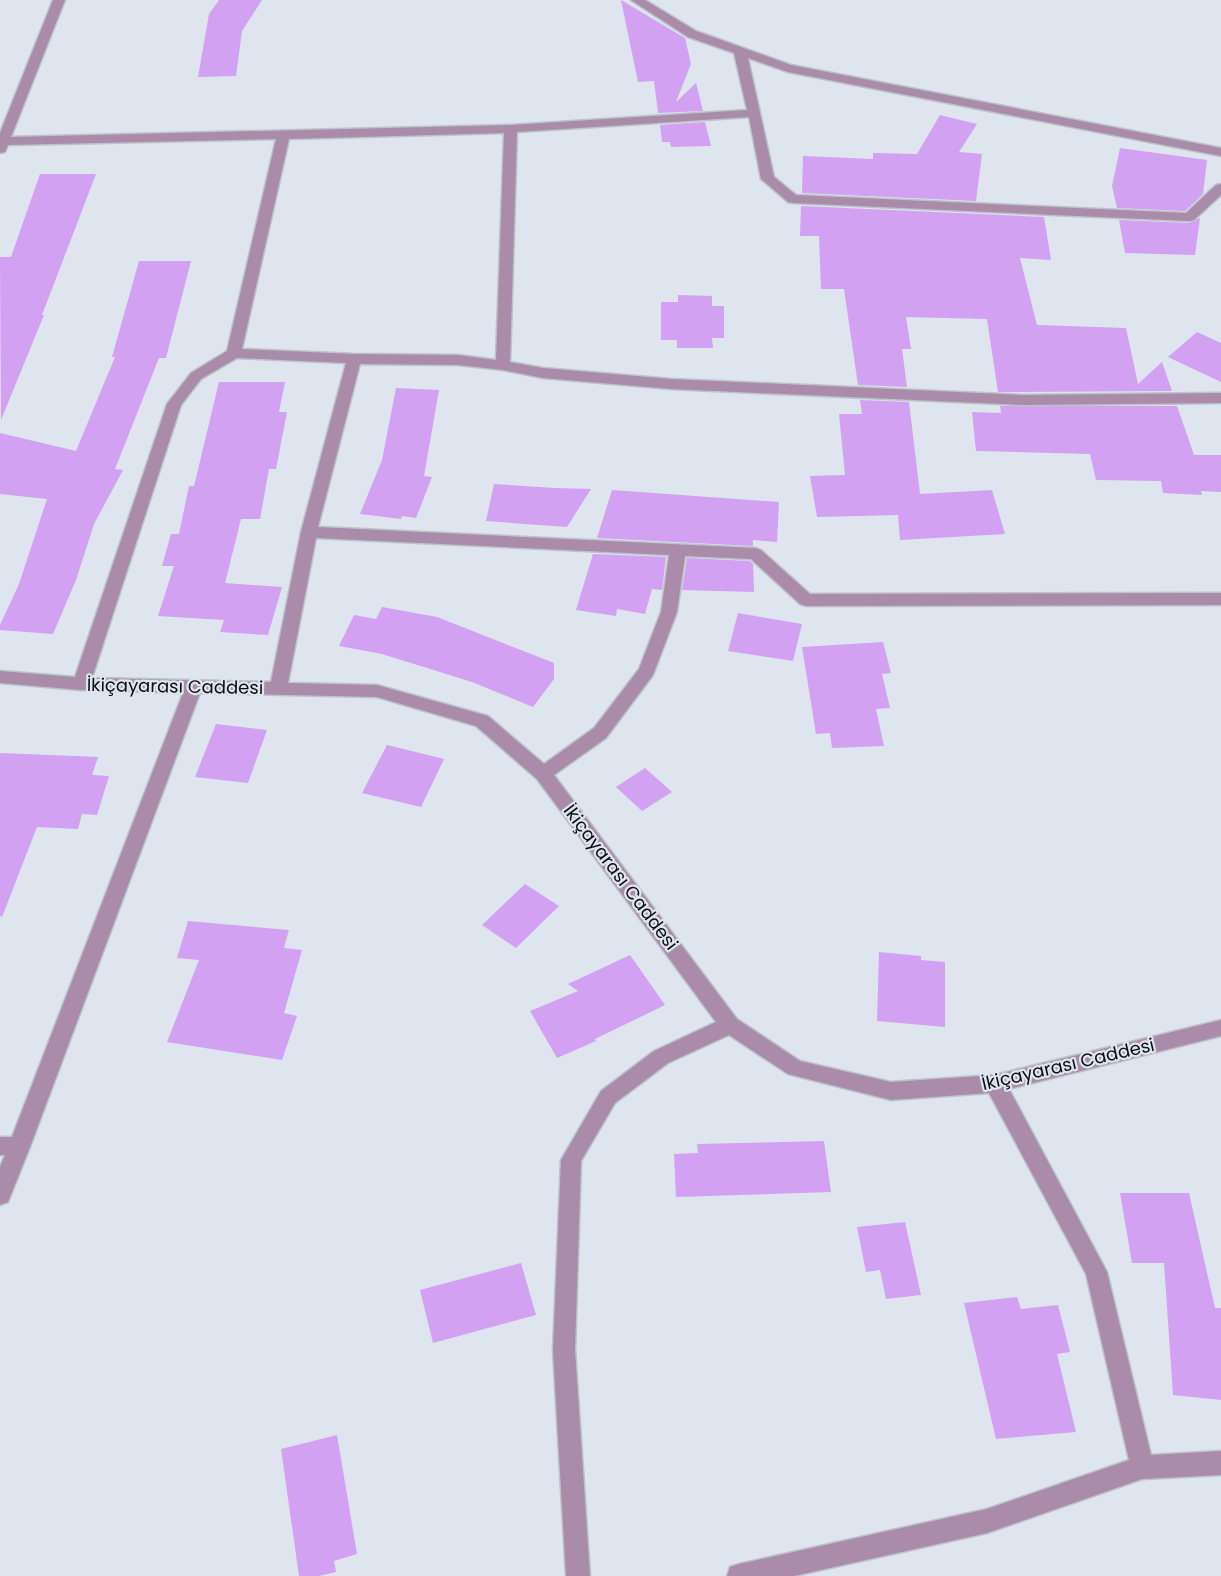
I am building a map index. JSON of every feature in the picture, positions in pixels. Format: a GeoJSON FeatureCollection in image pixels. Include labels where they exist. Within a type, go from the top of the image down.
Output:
{"type":"FeatureCollection","features":[{"type":"Feature","properties":{"kind":"street"},"geometry":{"type":"LineString","coordinates":[[59,0],[6,114],[1,145],[511,129],[754,112]]}},
{"type":"Feature","properties":{"kind":"street"},"geometry":{"type":"LineString","coordinates":[[637,0],[692,34],[788,68],[1221,152]]}},
{"type":"Feature","properties":{"kind":"street"},"geometry":{"type":"LineString","coordinates":[[740,51],[768,179],[793,199],[1189,217],[1221,188]]}},
{"type":"Feature","properties":{"kind":"street"},"geometry":{"type":"LineString","coordinates":[[503,365],[511,129]]}},
{"type":"Feature","properties":{"kind":"street"},"geometry":{"type":"LineString","coordinates":[[234,353],[283,135]]}},
{"type":"Feature","properties":{"kind":"street"},"geometry":{"type":"LineString","coordinates":[[81,684],[174,404],[196,376],[234,353],[354,359],[458,360],[503,365],[543,373],[683,385],[1024,400],[1221,398]]}},
{"type":"Feature","properties":{"kind":"street"},"geometry":{"type":"LineString","coordinates":[[278,688],[309,532],[354,359]]}},
{"type":"Feature","properties":{"kind":"street"},"geometry":{"type":"LineString","coordinates":[[309,532],[755,554],[806,600],[1221,599]]}},
{"type":"Feature","properties":{"kind":"street"},"geometry":{"type":"LineString","coordinates":[[543,774],[600,734],[648,671],[669,612],[678,550]]}},
{"type":"Feature","properties":{"kind":"street","name":"İkiçayarası Caddesi"},"geometry":{"type":"LineString","coordinates":[[0,677],[81,684],[376,691],[482,721],[543,774],[730,1025],[795,1068],[891,1090],[995,1083],[1221,1028]]}},
{"type":"Feature","properties":{"kind":"street"},"geometry":{"type":"LineString","coordinates":[[0,1195],[10,1146],[194,686]]}},
{"type":"Feature","properties":{"kind":"street"},"geometry":{"type":"LineString","coordinates":[[578,1576],[564,1350],[571,1160],[608,1097],[661,1057],[730,1025]]}},
{"type":"Feature","properties":{"kind":"street"},"geometry":{"type":"LineString","coordinates":[[995,1083],[1096,1272],[1142,1467]]}},
{"type":"Feature","properties":{"kind":"street"},"geometry":{"type":"LineString","coordinates":[[739,1576],[987,1521],[1142,1467],[1221,1462]]}},
{"type":"Feature","properties":{"kind":"building"},"geometry":{"type":"Polygon","coordinates":[[[219,0],[262,0],[242,31],[236,76],[198,77],[209,14],[219,0]]]}},
{"type":"Feature","properties":{"kind":"building"},"geometry":{"type":"Polygon","coordinates":[[[621,0],[685,38],[691,64],[676,102],[696,83],[703,111],[658,113],[654,81],[638,82],[621,0]]]}},
{"type":"Feature","properties":{"kind":"building"},"geometry":{"type":"Polygon","coordinates":[[[940,115],[977,124],[959,152],[982,154],[976,201],[802,193],[803,156],[873,159],[873,153],[917,154],[940,115]]]}},
{"type":"Feature","properties":{"kind":"building"},"geometry":{"type":"Polygon","coordinates":[[[705,122],[711,146],[671,147],[670,142],[662,142],[660,125],[705,122]]]}},
{"type":"Feature","properties":{"kind":"building"},"geometry":{"type":"Polygon","coordinates":[[[1120,148],[1207,160],[1203,194],[1185,211],[1117,208],[1112,186],[1120,148]]]}},
{"type":"Feature","properties":{"kind":"building"},"geometry":{"type":"Polygon","coordinates":[[[40,174],[96,174],[42,315],[44,315],[1,420],[0,257],[11,257],[40,174]]]}},
{"type":"Feature","properties":{"kind":"building"},"geometry":{"type":"Polygon","coordinates":[[[801,206],[1044,217],[1051,260],[1020,258],[1037,325],[1126,328],[1138,384],[1162,362],[1172,391],[998,392],[987,319],[906,317],[911,349],[902,349],[907,387],[858,385],[844,289],[821,289],[819,236],[800,236],[801,206]]]}},
{"type":"Feature","properties":{"kind":"building"},"geometry":{"type":"Polygon","coordinates":[[[1200,218],[1195,255],[1125,253],[1119,220],[1189,223],[1200,218]]]}},
{"type":"Feature","properties":{"kind":"building"},"geometry":{"type":"Polygon","coordinates":[[[139,261],[191,261],[166,358],[159,358],[115,469],[123,470],[94,524],[76,580],[53,634],[0,630],[0,625],[19,584],[47,499],[0,494],[0,433],[76,451],[115,357],[112,357],[139,261]]]}},
{"type":"Feature","properties":{"kind":"building"},"geometry":{"type":"Polygon","coordinates":[[[678,295],[712,296],[712,306],[724,306],[724,338],[712,338],[713,348],[677,348],[677,340],[661,340],[661,302],[678,302],[678,295]]]}},
{"type":"Feature","properties":{"kind":"building"},"geometry":{"type":"Polygon","coordinates":[[[1197,332],[1221,343],[1221,382],[1168,357],[1197,332]]]}},
{"type":"Feature","properties":{"kind":"building"},"geometry":{"type":"Polygon","coordinates":[[[219,382],[285,382],[279,412],[287,412],[276,469],[269,469],[260,519],[241,519],[225,583],[282,587],[268,635],[220,632],[224,620],[158,616],[174,566],[162,566],[171,534],[179,534],[189,486],[194,486],[219,382]]]}},
{"type":"Feature","properties":{"kind":"building"},"geometry":{"type":"Polygon","coordinates":[[[396,388],[439,390],[424,476],[432,477],[416,518],[402,516],[401,519],[360,514],[382,460],[396,388]]]}},
{"type":"Feature","properties":{"kind":"building"},"geometry":{"type":"Polygon","coordinates":[[[860,400],[909,402],[920,494],[992,490],[1005,534],[900,540],[898,515],[817,517],[810,476],[845,475],[839,414],[862,414],[860,400]]]}},
{"type":"Feature","properties":{"kind":"building"},"geometry":{"type":"Polygon","coordinates":[[[1000,406],[1177,406],[1194,455],[1221,455],[1221,492],[1201,491],[1202,495],[1163,493],[1161,481],[1096,480],[1090,454],[976,451],[972,412],[1001,413],[1000,406]]]}},
{"type":"Feature","properties":{"kind":"building"},"geometry":{"type":"Polygon","coordinates":[[[494,484],[591,489],[567,527],[486,521],[494,484]]]}},
{"type":"Feature","properties":{"kind":"building"},"geometry":{"type":"Polygon","coordinates":[[[612,490],[779,502],[777,542],[753,540],[753,546],[597,538],[612,490]]]}},
{"type":"Feature","properties":{"kind":"building"},"geometry":{"type":"Polygon","coordinates":[[[593,554],[666,557],[662,590],[652,589],[645,614],[617,609],[616,616],[576,610],[593,554]]]}},
{"type":"Feature","properties":{"kind":"building"},"geometry":{"type":"Polygon","coordinates":[[[687,558],[750,561],[753,564],[754,592],[682,590],[687,558]]]}},
{"type":"Feature","properties":{"kind":"building"},"geometry":{"type":"Polygon","coordinates":[[[382,607],[437,617],[554,663],[554,679],[533,707],[472,682],[382,654],[339,646],[354,615],[376,619],[382,607]]]}},
{"type":"Feature","properties":{"kind":"building"},"geometry":{"type":"Polygon","coordinates":[[[738,613],[802,624],[793,661],[728,651],[738,613]]]}},
{"type":"Feature","properties":{"kind":"building"},"geometry":{"type":"Polygon","coordinates":[[[883,642],[891,673],[882,674],[890,708],[876,709],[884,746],[832,748],[830,733],[816,734],[802,647],[883,642]]]}},
{"type":"Feature","properties":{"kind":"building"},"geometry":{"type":"Polygon","coordinates":[[[216,724],[267,730],[248,783],[195,777],[216,724]]]}},
{"type":"Feature","properties":{"kind":"building"},"geometry":{"type":"Polygon","coordinates":[[[387,745],[444,759],[421,807],[362,793],[387,745]]]}},
{"type":"Feature","properties":{"kind":"building"},"geometry":{"type":"Polygon","coordinates":[[[0,753],[98,757],[92,775],[109,776],[97,815],[82,814],[78,829],[37,827],[2,917],[0,916],[0,753]]]}},
{"type":"Feature","properties":{"kind":"building"},"geometry":{"type":"Polygon","coordinates":[[[645,768],[672,792],[642,811],[616,787],[645,768]]]}},
{"type":"Feature","properties":{"kind":"building"},"geometry":{"type":"Polygon","coordinates":[[[525,884],[559,906],[516,948],[482,925],[525,884]]]}},
{"type":"Feature","properties":{"kind":"building"},"geometry":{"type":"Polygon","coordinates":[[[188,921],[289,930],[284,948],[302,950],[284,1013],[297,1016],[282,1060],[167,1042],[199,960],[177,958],[188,921]]]}},
{"type":"Feature","properties":{"kind":"building"},"geometry":{"type":"Polygon","coordinates":[[[879,952],[921,956],[921,960],[945,962],[945,1027],[877,1021],[879,952]]]}},
{"type":"Feature","properties":{"kind":"building"},"geometry":{"type":"Polygon","coordinates":[[[630,955],[665,1005],[595,1039],[596,1041],[557,1058],[530,1011],[578,991],[568,984],[630,955]]]}},
{"type":"Feature","properties":{"kind":"building"},"geometry":{"type":"Polygon","coordinates":[[[824,1141],[831,1192],[676,1197],[674,1154],[698,1153],[697,1144],[824,1141]]]}},
{"type":"Feature","properties":{"kind":"building"},"geometry":{"type":"Polygon","coordinates":[[[1120,1193],[1189,1193],[1215,1308],[1221,1308],[1221,1400],[1173,1395],[1164,1263],[1132,1263],[1120,1193]]]}},
{"type":"Feature","properties":{"kind":"building"},"geometry":{"type":"Polygon","coordinates":[[[905,1222],[921,1295],[886,1299],[880,1270],[866,1272],[857,1227],[905,1222]]]}},
{"type":"Feature","properties":{"kind":"building"},"geometry":{"type":"Polygon","coordinates":[[[521,1263],[536,1315],[433,1343],[420,1290],[521,1263]]]}},
{"type":"Feature","properties":{"kind":"building"},"geometry":{"type":"Polygon","coordinates":[[[1017,1297],[1021,1309],[1058,1305],[1070,1352],[1057,1354],[1076,1432],[996,1439],[964,1303],[1017,1297]]]}},
{"type":"Feature","properties":{"kind":"building"},"geometry":{"type":"Polygon","coordinates":[[[337,1435],[357,1554],[334,1561],[336,1572],[319,1576],[299,1576],[281,1449],[337,1435]]]}}]}
